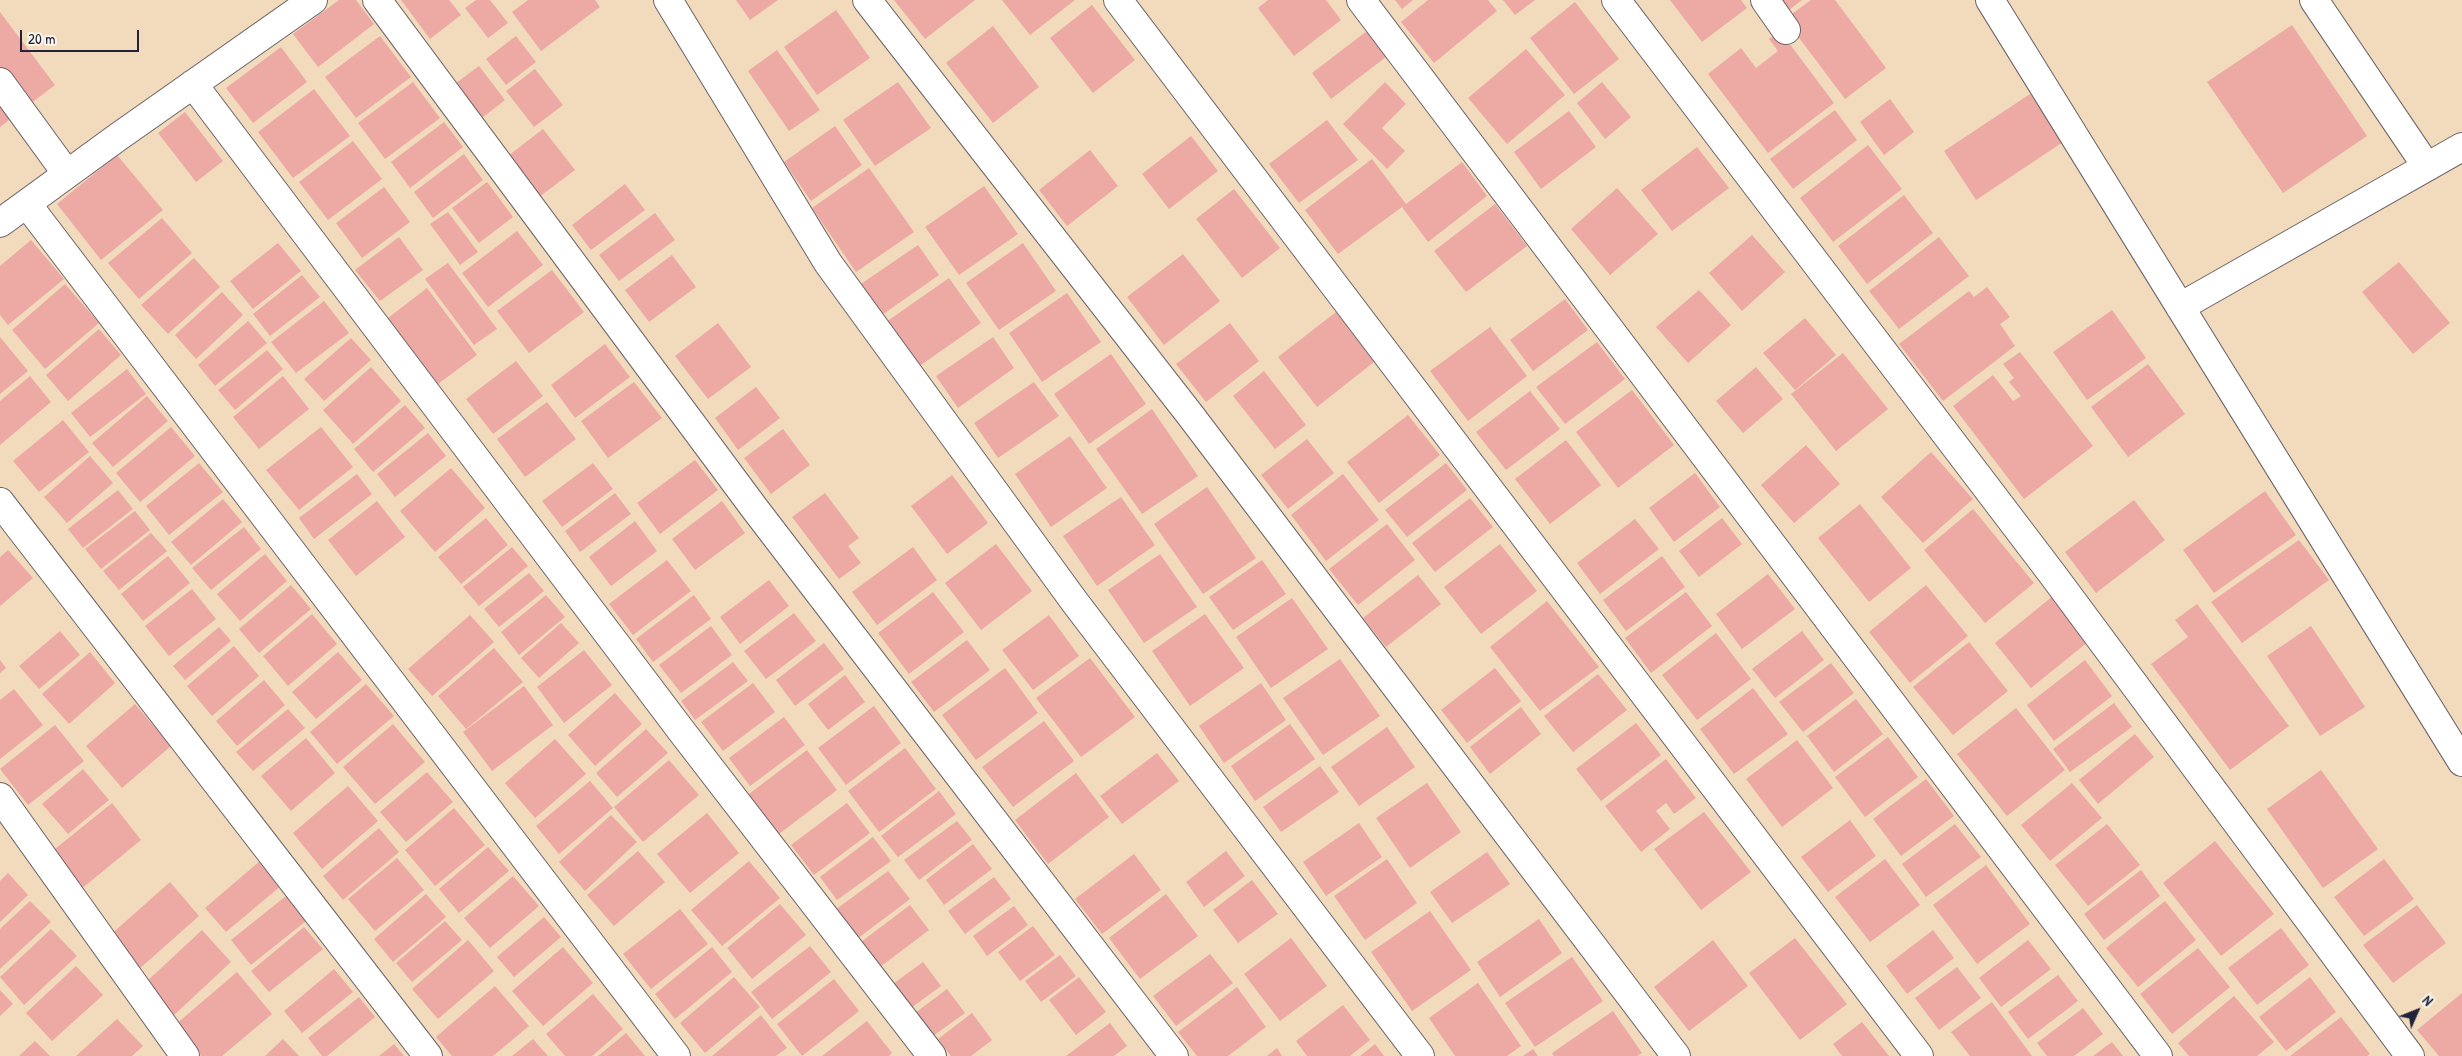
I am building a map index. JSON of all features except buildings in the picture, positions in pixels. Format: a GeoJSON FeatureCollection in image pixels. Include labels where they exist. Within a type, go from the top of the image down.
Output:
{"type":"FeatureCollection","features":[{"type":"Feature","properties":{"kind":"street"},"geometry":{"type":"LineString","coordinates":[[0,223],[313,0]]}},
{"type":"Feature","properties":{"kind":"street"},"geometry":{"type":"LineString","coordinates":[[377,0],[755,509],[1174,1056]]}},
{"type":"Feature","properties":{"kind":"street"},"geometry":{"type":"LineString","coordinates":[[668,0],[828,263],[1074,601],[1420,1056]]}},
{"type":"Feature","properties":{"kind":"street"},"geometry":{"type":"LineString","coordinates":[[867,0],[1191,416],[1676,1056]]}},
{"type":"Feature","properties":{"kind":"street"},"geometry":{"type":"LineString","coordinates":[[1118,0],[1919,1056]]}},
{"type":"Feature","properties":{"kind":"street"},"geometry":{"type":"LineString","coordinates":[[1361,0],[2158,1056]]}},
{"type":"Feature","properties":{"kind":"street"},"geometry":{"type":"LineString","coordinates":[[1616,0],[2053,575],[2410,1056]]}},
{"type":"Feature","properties":{"kind":"street"},"geometry":{"type":"LineString","coordinates":[[1765,0],[1786,30]]}},
{"type":"Feature","properties":{"kind":"street"},"geometry":{"type":"LineString","coordinates":[[1990,0],[2462,762]]}},
{"type":"Feature","properties":{"kind":"street"},"geometry":{"type":"LineString","coordinates":[[2314,0],[2427,167]]}},
{"type":"Feature","properties":{"kind":"street"},"geometry":{"type":"LineString","coordinates":[[0,82],[68,174]]}},
{"type":"Feature","properties":{"kind":"street"},"geometry":{"type":"LineString","coordinates":[[193,84],[683,733],[932,1056]]}},
{"type":"Feature","properties":{"kind":"street"},"geometry":{"type":"LineString","coordinates":[[2180,307],[2462,147]]}},
{"type":"Feature","properties":{"kind":"street"},"geometry":{"type":"LineString","coordinates":[[27,204],[676,1056]]}},
{"type":"Feature","properties":{"kind":"street"},"geometry":{"type":"LineString","coordinates":[[0,502],[428,1056]]}},
{"type":"Feature","properties":{"kind":"street"},"geometry":{"type":"LineString","coordinates":[[0,797],[185,1056]]}}]}
